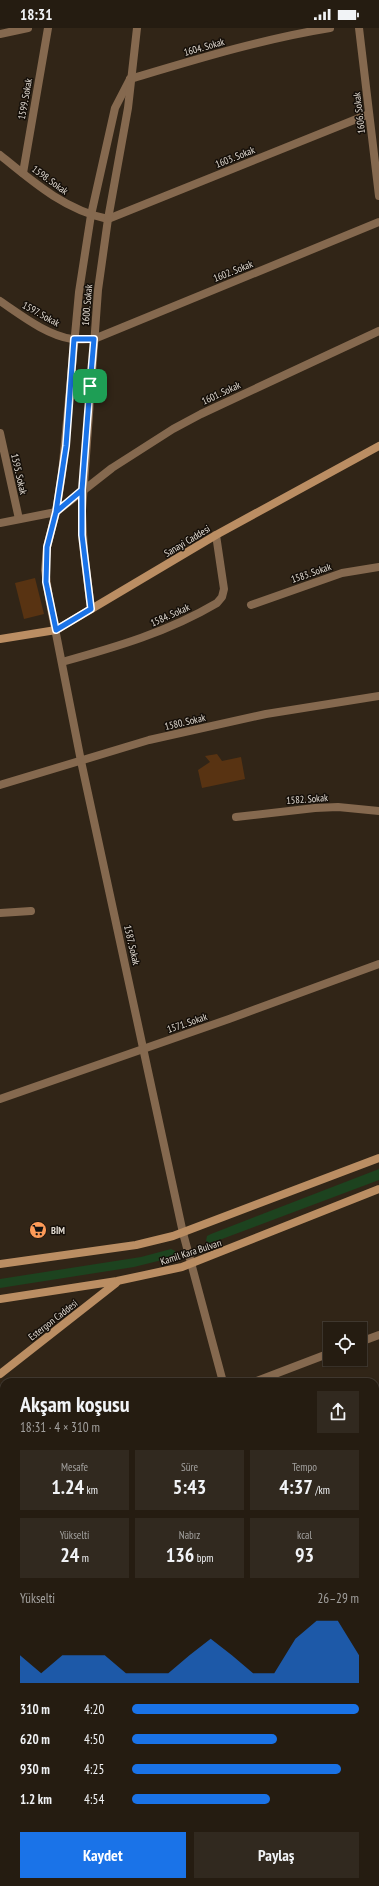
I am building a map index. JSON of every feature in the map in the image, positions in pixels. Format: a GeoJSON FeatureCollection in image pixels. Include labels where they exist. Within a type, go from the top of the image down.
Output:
{"type":"FeatureCollection","features":[{"type":"Feature","properties":{"kind":"main road","name":"Sanayi Caddesi"},"geometry":{"type":"LineString","coordinates":[[0,640],[56,630],[216,535],[379,446]]}},
{"type":"Feature","properties":{"kind":"main road","name":"Kamil Kara Bulvarı"},"geometry":{"type":"LineString","coordinates":[[0,1264],[136,1245],[183,1233],[379,1158]]}},
{"type":"Feature","properties":{"kind":"main road","name":"Kamil Kara Bulvarı"},"geometry":{"type":"LineString","coordinates":[[0,1299],[117,1281],[153,1274],[191,1264],[379,1189]]}},
{"type":"Feature","properties":{"kind":"main road","name":"Estergon Caddesi"},"geometry":{"type":"LineString","coordinates":[[0,1374],[117,1281]]}},
{"type":"Feature","properties":{"kind":"street"},"geometry":{"type":"LineString","coordinates":[[0,34],[28,28]]}},
{"type":"Feature","properties":{"kind":"street","name":"1599. Sokak"},"geometry":{"type":"LineString","coordinates":[[23,173],[48,28]]}},
{"type":"Feature","properties":{"kind":"street","name":"1600. Sokak"},"geometry":{"type":"LineString","coordinates":[[91,609],[82,535],[82,490],[98,290],[108,219],[128,108],[130,79],[137,28]]}},
{"type":"Feature","properties":{"kind":"street","name":"1604. Sokak"},"geometry":{"type":"LineString","coordinates":[[130,79],[234,48],[330,28]]}},
{"type":"Feature","properties":{"kind":"street","name":"1606. Sokak"},"geometry":{"type":"LineString","coordinates":[[359,28],[379,196]]}},
{"type":"Feature","properties":{"kind":"street","name":"1587. Sokak"},"geometry":{"type":"LineString","coordinates":[[130,79],[115,108],[91,215],[83,262],[74,339],[66,446],[56,512],[47,547],[45,570],[81,761],[145,1048],[183,1233],[222,1378]]}},
{"type":"Feature","properties":{"kind":"street","name":"1603. Sokak"},"geometry":{"type":"LineString","coordinates":[[108,219],[369,114]]}},
{"type":"Feature","properties":{"kind":"street","name":"1598. Sokak"},"geometry":{"type":"LineString","coordinates":[[0,155],[61,201],[91,215],[108,219]]}},
{"type":"Feature","properties":{"kind":"street","name":"1602. Sokak"},"geometry":{"type":"LineString","coordinates":[[94,339],[379,222]]}},
{"type":"Feature","properties":{"kind":"street","name":"1597. Sokak"},"geometry":{"type":"LineString","coordinates":[[0,301],[48,330],[63,337],[74,339],[94,339]]}},
{"type":"Feature","properties":{"kind":"street","name":"1601. Sokak"},"geometry":{"type":"LineString","coordinates":[[56,512],[82,490],[144,446],[201,414],[379,331]]}},
{"type":"Feature","properties":{"kind":"street","name":"1595. Sokak"},"geometry":{"type":"LineString","coordinates":[[0,433],[19,519]]}},
{"type":"Feature","properties":{"kind":"street"},"geometry":{"type":"LineString","coordinates":[[0,523],[56,512]]}},
{"type":"Feature","properties":{"kind":"street","name":"1584. Sokak"},"geometry":{"type":"LineString","coordinates":[[62,662],[129,643],[157,632],[217,603],[222,597],[224,589],[216,535]]}},
{"type":"Feature","properties":{"kind":"street","name":"1583. Sokak"},"geometry":{"type":"LineString","coordinates":[[251,605],[342,573],[379,567]]}},
{"type":"Feature","properties":{"kind":"street","name":"1580. Sokak"},"geometry":{"type":"LineString","coordinates":[[0,785],[150,740],[266,714],[379,696]]}},
{"type":"Feature","properties":{"kind":"street","name":"1582. Sokak"},"geometry":{"type":"LineString","coordinates":[[236,817],[315,808],[338,807],[379,812]]}},
{"type":"Feature","properties":{"kind":"street"},"geometry":{"type":"LineString","coordinates":[[0,913],[31,911]]}},
{"type":"Feature","properties":{"kind":"street","name":"1571. Sokak"},"geometry":{"type":"LineString","coordinates":[[0,1099],[379,964]]}},
{"type":"Feature","properties":{"kind":"street"},"geometry":{"type":"LineString","coordinates":[[367,1339],[379,1335]]}},
{"type":"Feature","properties":{"kind":"street"},"geometry":{"type":"LineString","coordinates":[[264,1378],[323,1356]]}},
{"type":"Feature","properties":{"kind":"green space"},"geometry":{"type":"Polygon","coordinates":[[[379,1169],[379,1180],[222,1239],[210,1243],[206,1241],[207,1236],[211,1234],[379,1169]]]}},
{"type":"Feature","properties":{"kind":"green space"},"geometry":{"type":"Polygon","coordinates":[[[171,1249],[175,1251],[176,1254],[174,1257],[134,1267],[0,1288],[0,1279],[141,1257],[171,1249]]]}},
{"type":"Feature","properties":{"kind":"building"},"geometry":{"type":"Polygon","coordinates":[[[35,578],[44,614],[24,619],[15,583],[35,578]]]}},
{"type":"Feature","properties":{"kind":"building"},"geometry":{"type":"Polygon","coordinates":[[[217,754],[222,761],[241,757],[245,779],[202,788],[198,770],[210,762],[205,756],[217,754]]]}},
{"type":"Feature","properties":{"kind":"place","name":"BİM"},"geometry":{"type":"Point","coordinates":[38,1230]}},
{"type":"Feature","properties":{"kind":"route"},"geometry":{"type":"LineString","coordinates":[[90,386],[82,490],[56,512],[45,558],[46,582],[56,630],[91,609],[82,535],[82,490],[56,512],[66,446],[74,339],[94,339],[90,386]]}}]}
